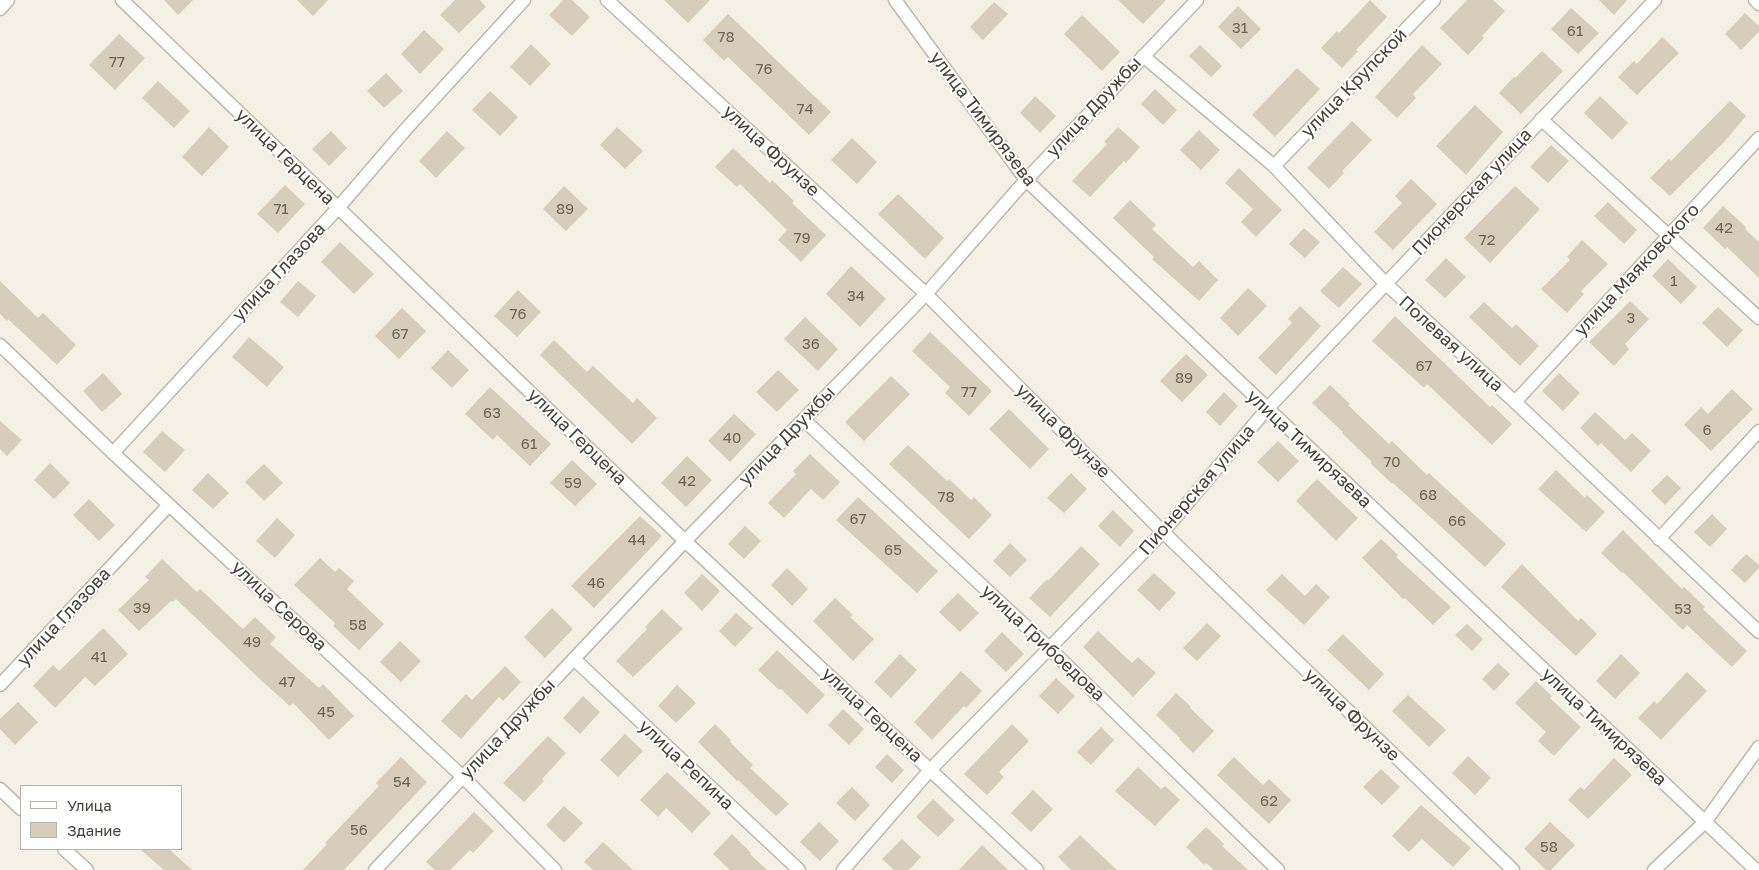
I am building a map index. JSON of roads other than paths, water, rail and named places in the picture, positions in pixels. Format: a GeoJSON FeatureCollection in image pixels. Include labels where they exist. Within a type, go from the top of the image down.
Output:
{"type":"FeatureCollection","features":[{"type":"Feature","properties":{"kind":"street"},"geometry":{"type":"LineString","coordinates":[[0,9],[8,0]]}},
{"type":"Feature","properties":{"kind":"street","name":"улица Герцена"},"geometry":{"type":"LineString","coordinates":[[122,0],[685,542],[1037,870]]}},
{"type":"Feature","properties":{"kind":"street","name":"улица Глазова"},"geometry":{"type":"LineString","coordinates":[[113,453],[338,208],[406,129],[524,0]]}},
{"type":"Feature","properties":{"kind":"street","name":"улица Фрунзе"},"geometry":{"type":"LineString","coordinates":[[607,0],[926,294],[1163,532],[1513,870]]}},
{"type":"Feature","properties":{"kind":"street","name":"улица Тимирязева"},"geometry":{"type":"LineString","coordinates":[[895,0],[1026,180],[1756,870]]}},
{"type":"Feature","properties":{"kind":"street","name":"улица Дружбы"},"geometry":{"type":"LineString","coordinates":[[375,870],[685,542],[926,294],[1026,180],[1197,0]]}},
{"type":"Feature","properties":{"kind":"street","name":"улица Крупской"},"geometry":{"type":"LineString","coordinates":[[1274,166],[1434,0]]}},
{"type":"Feature","properties":{"kind":"street","name":"Пионерская улица"},"geometry":{"type":"LineString","coordinates":[[843,870],[930,770],[1163,532],[1267,409],[1655,0]]}},
{"type":"Feature","properties":{"kind":"street"},"geometry":{"type":"LineString","coordinates":[[1755,0],[1759,4]]}},
{"type":"Feature","properties":{"kind":"street","name":"Полевая улица"},"geometry":{"type":"LineString","coordinates":[[1143,56],[1274,166],[1385,284],[1515,402],[1759,632]]}},
{"type":"Feature","properties":{"kind":"street"},"geometry":{"type":"LineString","coordinates":[[1541,119],[1759,318]]}},
{"type":"Feature","properties":{"kind":"street","name":"улица Маяковского"},"geometry":{"type":"LineString","coordinates":[[1515,402],[1759,138]]}},
{"type":"Feature","properties":{"kind":"street","name":"улица Серова"},"geometry":{"type":"LineString","coordinates":[[0,345],[113,453],[463,777],[555,870]]}},
{"type":"Feature","properties":{"kind":"street","name":"улица Грибоедова"},"geometry":{"type":"LineString","coordinates":[[804,420],[1050,648],[1278,870]]}},
{"type":"Feature","properties":{"kind":"street"},"geometry":{"type":"LineString","coordinates":[[1660,539],[1759,431]]}},
{"type":"Feature","properties":{"kind":"street","name":"улица Глазова"},"geometry":{"type":"LineString","coordinates":[[0,685],[169,505]]}},
{"type":"Feature","properties":{"kind":"street","name":"улица Репина"},"geometry":{"type":"LineString","coordinates":[[574,659],[799,870]]}},
{"type":"Feature","properties":{"kind":"street"},"geometry":{"type":"LineString","coordinates":[[1654,870],[1705,822],[1759,747]]}},
{"type":"Feature","properties":{"kind":"street"},"geometry":{"type":"LineString","coordinates":[[0,789],[20,808]]}},
{"type":"Feature","properties":{"kind":"street"},"geometry":{"type":"LineString","coordinates":[[65,850],[87,870]]}}]}
